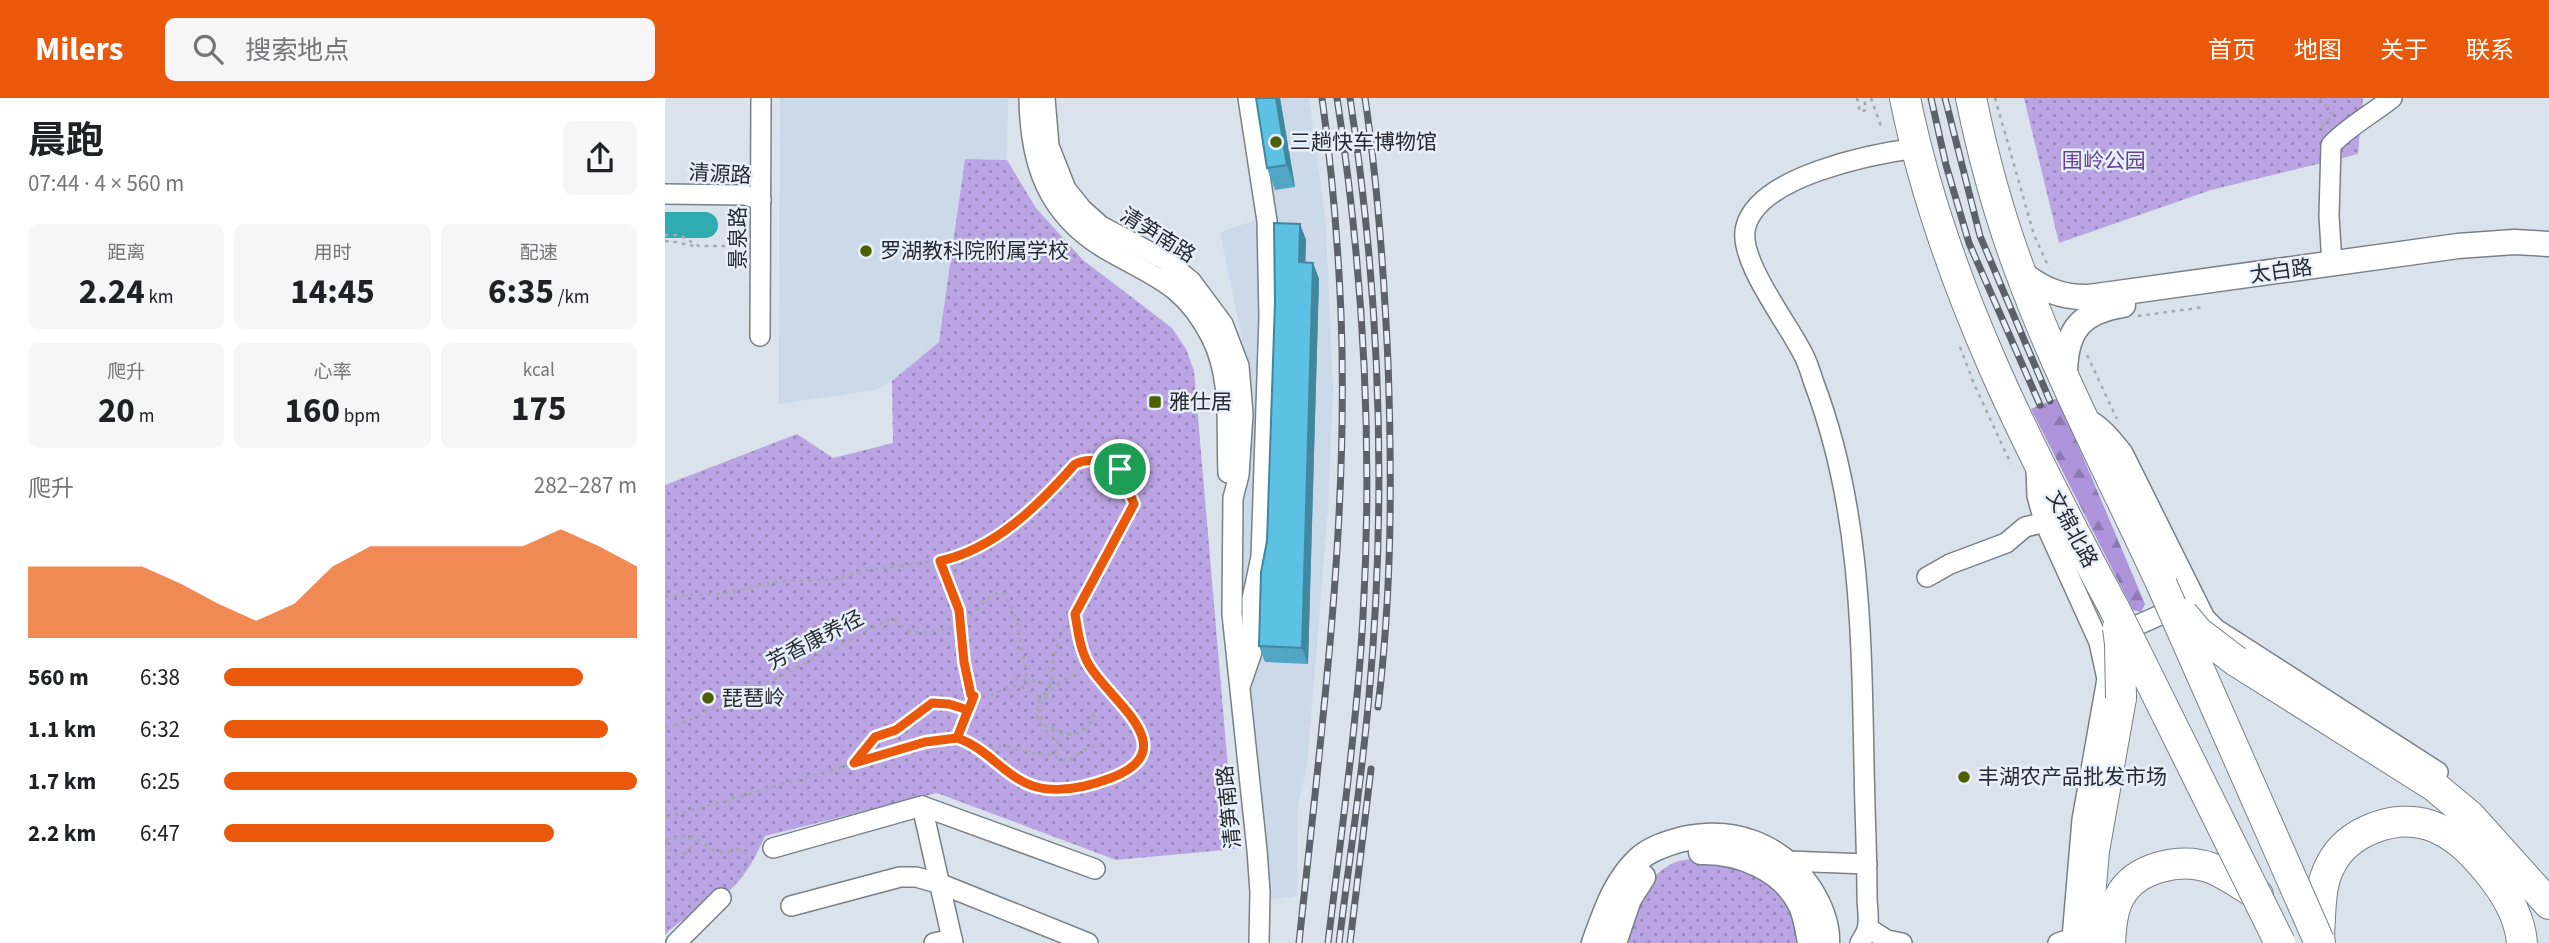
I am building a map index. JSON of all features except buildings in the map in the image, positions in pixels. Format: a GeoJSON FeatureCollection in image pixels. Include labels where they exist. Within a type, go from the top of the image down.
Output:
{"type":"FeatureCollection","features":[{"type":"Feature","properties":{"kind":"highway","name":"文锦北路"},"geometry":{"type":"LineString","coordinates":[[1905,98],[1935,211],[1970,312],[2035,459],[2055,520],[2115,610],[2280,943]]}},
{"type":"Feature","properties":{"kind":"highway"},"geometry":{"type":"LineString","coordinates":[[1971,98],[2002,216],[2020,272],[2320,942]]}},
{"type":"Feature","properties":{"kind":"highway"},"geometry":{"type":"LineString","coordinates":[[2162,585],[2188,622],[2236,661],[2434,786],[2470,816],[2549,904]]}},
{"type":"Feature","properties":{"kind":"highway"},"geometry":{"type":"LineString","coordinates":[[2086,943],[2094,851],[2121,698],[2120,644],[2115,610]]}},
{"type":"Feature","properties":{"kind":"highway"},"geometry":{"type":"LineString","coordinates":[[2320,942],[2322,890],[2329,868],[2339,852],[2357,837],[2381,825],[2411,822],[2444,832],[2469,849],[2481,862],[2501,888],[2517,917],[2522,943]]}},
{"type":"Feature","properties":{"kind":"highway"},"geometry":{"type":"LineString","coordinates":[[2110,943],[2111,923],[2120,895],[2137,877],[2160,866],[2184,863],[2210,868],[2258,895]]}},
{"type":"Feature","properties":{"kind":"main road","name":"太白路"},"geometry":{"type":"LineString","coordinates":[[2020,272],[2054,293],[2066,297],[2089,298],[2495,242],[2549,244]]}},
{"type":"Feature","properties":{"kind":"main road","name":"太白路"},"geometry":{"type":"LineString","coordinates":[[2065,376],[2067,348],[2074,330],[2089,316],[2115,306],[2480,259],[2549,259]]}},
{"type":"Feature","properties":{"kind":"main road"},"geometry":{"type":"LineString","coordinates":[[1594,943],[1612,896],[1626,873],[1641,857],[1660,846],[1694,837],[1722,836],[1750,841],[1776,853],[1787,862],[1814,896],[1824,916],[1827,943]]}},
{"type":"Feature","properties":{"kind":"main road"},"geometry":{"type":"LineString","coordinates":[[1615,943],[1629,899],[1639,881],[1668,858],[1692,852],[1716,852],[1741,857],[1767,868],[1786,885],[1801,905],[1810,943]]}},
{"type":"Feature","properties":{"kind":"street","name":"景泉路"},"geometry":{"type":"LineString","coordinates":[[760,336],[761,98]]}},
{"type":"Feature","properties":{"kind":"street","name":"清笋南路"},"geometry":{"type":"LineString","coordinates":[[1029,98],[1034,155],[1052,200],[1075,226],[1097,244],[1154,274],[1180,294],[1200,318],[1221,365],[1225,387],[1228,477],[1233,498],[1232,614],[1257,850],[1259,943]]}},
{"type":"Feature","properties":{"kind":"street","name":"清笋南路"},"geometry":{"type":"LineString","coordinates":[[1045,98],[1049,146],[1061,179],[1074,200],[1107,230],[1176,268],[1200,290],[1223,324],[1237,358],[1242,387],[1239,475],[1233,498]]}},
{"type":"Feature","properties":{"kind":"street"},"geometry":{"type":"LineString","coordinates":[[1239,689],[1252,652],[1252,600],[1261,557],[1269,317],[1267,220],[1248,98]]}},
{"type":"Feature","properties":{"kind":"street"},"geometry":{"type":"LineString","coordinates":[[2332,264],[2329,216],[2331,145],[2346,130],[2392,98]]}},
{"type":"Feature","properties":{"kind":"street"},"geometry":{"type":"LineString","coordinates":[[1902,943],[1864,936],[1867,864],[1859,580],[1849,506],[1824,410],[1804,355],[1750,262],[1743,243],[1746,225],[1757,205],[1780,188],[1830,167],[1875,153],[1917,148]]}},
{"type":"Feature","properties":{"kind":"street","name":"清源路"},"geometry":{"type":"LineString","coordinates":[[665,194],[745,195],[761,200]]}},
{"type":"Feature","properties":{"kind":"street","name":"清源路"},"geometry":{"type":"LineString","coordinates":[[665,203],[745,203],[761,200]]}},
{"type":"Feature","properties":{"kind":"street"},"geometry":{"type":"LineString","coordinates":[[2084,417],[2103,430],[2123,453],[2204,618],[2216,629],[2435,769],[2476,808],[2549,890]]}},
{"type":"Feature","properties":{"kind":"street"},"geometry":{"type":"LineString","coordinates":[[1927,578],[1950,564],[2006,542],[2025,527],[2055,520],[2099,642],[2106,665],[2107,688],[2082,820],[2071,938],[2058,943]]}},
{"type":"Feature","properties":{"kind":"street"},"geometry":{"type":"LineString","coordinates":[[2099,642],[2194,600]]}},
{"type":"Feature","properties":{"kind":"street"},"geometry":{"type":"LineString","coordinates":[[773,848],[922,807],[1095,869]]}},
{"type":"Feature","properties":{"kind":"street"},"geometry":{"type":"LineString","coordinates":[[922,807],[941,884],[946,942]]}},
{"type":"Feature","properties":{"kind":"street"},"geometry":{"type":"LineString","coordinates":[[1787,862],[1867,864]]}},
{"type":"Feature","properties":{"kind":"street"},"geometry":{"type":"LineString","coordinates":[[791,906],[900,877],[916,877],[941,884],[1088,943]]}},
{"type":"Feature","properties":{"kind":"street"},"geometry":{"type":"LineString","coordinates":[[676,943],[721,898]]}},
{"type":"Feature","properties":{"kind":"path"},"geometry":{"type":"LineString","coordinates":[[1857,98],[1860,111],[1866,110],[1864,98]]}},
{"type":"Feature","properties":{"kind":"path"},"geometry":{"type":"LineString","coordinates":[[1871,98],[1881,126]]}},
{"type":"Feature","properties":{"kind":"path"},"geometry":{"type":"LineString","coordinates":[[1995,98],[2034,235],[2055,276]]}},
{"type":"Feature","properties":{"kind":"path"},"geometry":{"type":"LineString","coordinates":[[2320,98],[2333,116]]}},
{"type":"Feature","properties":{"kind":"path"},"geometry":{"type":"LineString","coordinates":[[665,235],[679,235],[699,246]]}},
{"type":"Feature","properties":{"kind":"path"},"geometry":{"type":"LineString","coordinates":[[665,241],[680,241],[688,246],[744,246]]}},
{"type":"Feature","properties":{"kind":"path"},"geometry":{"type":"LineString","coordinates":[[2132,316],[2205,307]]}},
{"type":"Feature","properties":{"kind":"path"},"geometry":{"type":"LineString","coordinates":[[2085,348],[2121,427]]}},
{"type":"Feature","properties":{"kind":"path"},"geometry":{"type":"LineString","coordinates":[[665,596],[723,594],[780,581],[833,580],[862,571],[955,558],[1003,533],[1075,464],[1085,459],[1094,459],[1120,469],[1134,504],[1075,614],[1068,622],[1055,651],[1051,684],[1040,697],[1037,711],[1040,723],[1048,734],[1058,740],[1055,754]]}},
{"type":"Feature","properties":{"kind":"path"},"geometry":{"type":"LineString","coordinates":[[940,561],[951,585],[961,626],[967,683],[971,695],[992,695],[1010,686],[1022,687],[1047,698]]}},
{"type":"Feature","properties":{"kind":"path"},"geometry":{"type":"LineString","coordinates":[[961,626],[989,597],[1002,591],[1017,618],[1027,678]]}},
{"type":"Feature","properties":{"kind":"path"},"geometry":{"type":"LineString","coordinates":[[665,818],[925,742],[957,738],[970,742],[1031,785],[1051,790],[1102,781],[1132,769],[1142,760],[1142,734],[1135,721],[1088,663],[1075,614]]}},
{"type":"Feature","properties":{"kind":"path","name":"芳香康养径"},"geometry":{"type":"LineString","coordinates":[[665,727],[685,722],[744,694],[892,618],[908,631],[920,633],[961,626]]}},
{"type":"Feature","properties":{"kind":"path"},"geometry":{"type":"LineString","coordinates":[[1053,726],[1052,728],[1059,732],[1077,732],[1090,722],[1095,713],[1092,723],[1085,730],[1069,735],[1051,730],[1041,717],[1039,710],[1044,695],[1057,682],[1075,674]]}},
{"type":"Feature","properties":{"kind":"path"},"geometry":{"type":"LineString","coordinates":[[1015,678],[1051,684]]}},
{"type":"Feature","properties":{"kind":"path"},"geometry":{"type":"LineString","coordinates":[[957,738],[974,696]]}},
{"type":"Feature","properties":{"kind":"path"},"geometry":{"type":"LineString","coordinates":[[854,763],[875,737],[896,730],[932,703],[949,704],[968,710]]}},
{"type":"Feature","properties":{"kind":"path"},"geometry":{"type":"LineString","coordinates":[[978,748],[1005,746],[1035,754],[1055,754],[1061,760],[1069,761],[1083,750],[1101,744]]}},
{"type":"Feature","properties":{"kind":"path"},"geometry":{"type":"LineString","coordinates":[[690,835],[691,847],[688,851],[679,855],[670,852],[665,840],[690,835],[717,852],[728,852],[737,848],[744,850],[748,866],[737,880]]}},
{"type":"Feature","properties":{"kind":"shaded area","name":"罗湖教科院附属学校"},"geometry":{"type":"Polygon","coordinates":[[[780,98],[1008,98],[1007,160],[965,159],[939,342],[892,381],[876,390],[779,404],[780,98]]]}},
{"type":"Feature","properties":{"kind":"shaded area"},"geometry":{"type":"Polygon","coordinates":[[[1239,98],[1309,98],[1326,224],[1333,388],[1328,510],[1307,767],[1298,804],[1297,896],[1271,899],[1240,620],[1244,487],[1254,398],[1220,232],[1257,220],[1239,98]]]}},
{"type":"Feature","properties":{"kind":"green space","name":"围岭公园"},"geometry":{"type":"Polygon","coordinates":[[[2024,98],[2363,98],[2358,154],[2211,190],[2059,243],[2024,98]]]}},
{"type":"Feature","properties":{"kind":"green space"},"geometry":{"type":"Polygon","coordinates":[[[965,159],[1007,160],[1036,208],[1083,260],[1172,328],[1186,349],[1194,371],[1235,849],[1116,860],[937,793],[765,836],[750,866],[729,891],[681,921],[665,935],[665,485],[797,434],[833,458],[893,443],[892,381],[939,342],[965,159]]]}},
{"type":"Feature","properties":{"kind":"green space"},"geometry":{"type":"Polygon","coordinates":[[[2058,398],[2145,604],[2141,612],[2133,610],[2031,409],[2058,398]]]}},
{"type":"Feature","properties":{"kind":"green space"},"geometry":{"type":"Polygon","coordinates":[[[1713,857],[1737,863],[1783,891],[1805,943],[1624,943],[1639,900],[1659,873],[1678,861],[1713,857]]]}},
{"type":"Feature","properties":{"kind":"waterway"},"geometry":{"type":"LineString","coordinates":[[665,225],[705,225]]}},
{"type":"Feature","properties":{"kind":"railway"},"geometry":{"type":"LineString","coordinates":[[1299,943],[1324,708],[1341,472],[1340,287],[1332,179],[1322,98]]}},
{"type":"Feature","properties":{"kind":"railway"},"geometry":{"type":"LineString","coordinates":[[1328,943],[1357,698],[1363,616],[1367,486],[1359,291],[1337,98]]}},
{"type":"Feature","properties":{"kind":"railway"},"geometry":{"type":"LineString","coordinates":[[1339,943],[1366,727],[1375,621],[1379,471],[1374,321],[1350,98]]}},
{"type":"Feature","properties":{"kind":"railway"},"geometry":{"type":"LineString","coordinates":[[1365,98],[1380,230],[1389,405],[1388,578],[1378,707]]}},
{"type":"Feature","properties":{"kind":"railway"},"geometry":{"type":"LineString","coordinates":[[1931,98],[1946,165],[1969,243],[2040,405]]}},
{"type":"Feature","properties":{"kind":"railway"},"geometry":{"type":"LineString","coordinates":[[1945,98],[1980,236],[2050,401]]}},
{"type":"Feature","properties":{"kind":"railway"},"geometry":{"type":"LineString","coordinates":[[1350,943],[1371,769]]}},
{"type":"Feature","properties":{"kind":"place","name":"三趟快车博物馆"},"geometry":{"type":"Point","coordinates":[1276,142]}},
{"type":"Feature","properties":{"kind":"place","name":"罗湖教科院附属学校"},"geometry":{"type":"Point","coordinates":[866,251]}},
{"type":"Feature","properties":{"kind":"place","name":"雅仕居"},"geometry":{"type":"Point","coordinates":[1155,402]}},
{"type":"Feature","properties":{"kind":"place","name":"琵琶岭"},"geometry":{"type":"Point","coordinates":[708,698]}},
{"type":"Feature","properties":{"kind":"place","name":"丰湖农产品批发市场"},"geometry":{"type":"Point","coordinates":[1964,777]}},
{"type":"Feature","properties":{"kind":"route"},"geometry":{"type":"LineString","coordinates":[[1120,469],[1094,459],[1085,459],[1075,464],[1003,533],[955,558],[940,561],[959,610],[967,683],[971,695],[974,696],[957,738],[925,742],[854,763],[875,737],[896,730],[932,703],[949,704],[968,710],[957,738],[970,742],[1031,785],[1051,790],[1086,786],[1132,769],[1142,760],[1142,734],[1135,721],[1088,663],[1075,614],[1134,504],[1120,469]]}}]}
